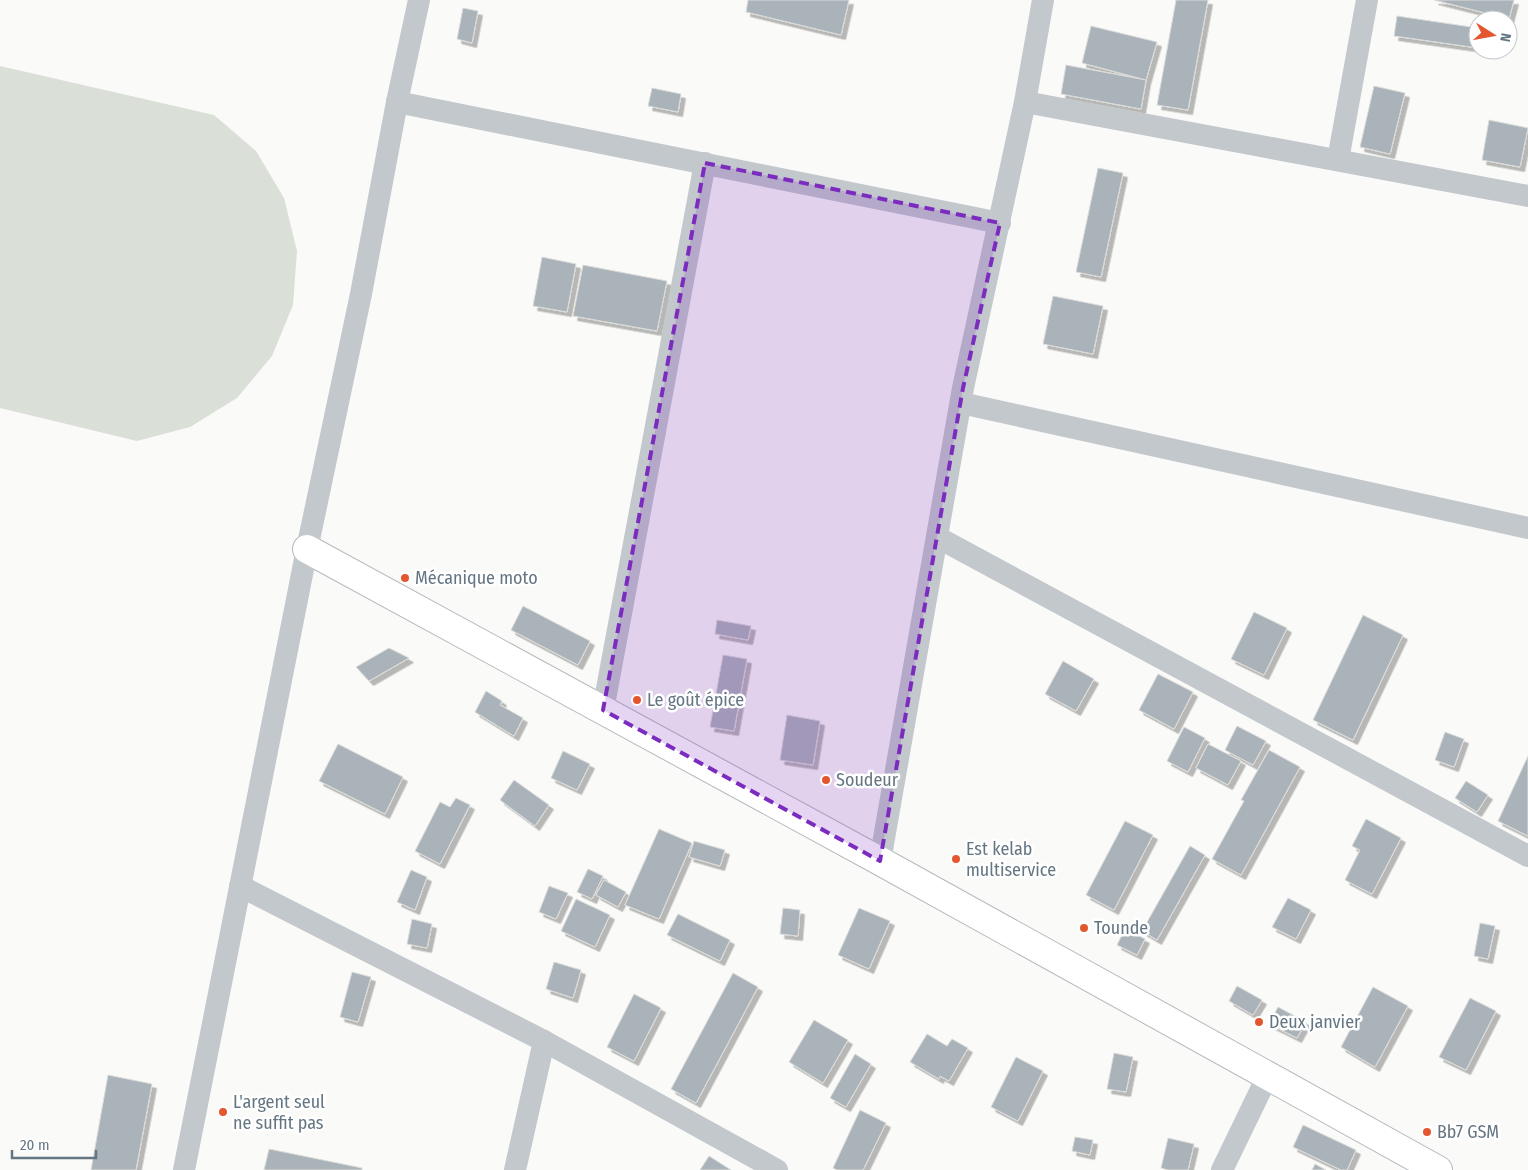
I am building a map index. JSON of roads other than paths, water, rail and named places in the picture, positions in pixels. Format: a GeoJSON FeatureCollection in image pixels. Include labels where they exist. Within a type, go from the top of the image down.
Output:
{"type":"FeatureCollection","features":[{"type":"Feature","properties":{"kind":"street"},"geometry":{"type":"LineString","coordinates":[[184,1170],[307,549],[362,294],[397,102],[419,0]]}},
{"type":"Feature","properties":{"kind":"street"},"geometry":{"type":"LineString","coordinates":[[880,862],[961,404],[1025,102],[1043,0]]}},
{"type":"Feature","properties":{"kind":"street"},"geometry":{"type":"LineString","coordinates":[[1338,160],[1367,0]]}},
{"type":"Feature","properties":{"kind":"street"},"geometry":{"type":"LineString","coordinates":[[397,102],[1000,223]]}},
{"type":"Feature","properties":{"kind":"street"},"geometry":{"type":"LineString","coordinates":[[1025,102],[1528,196]]}},
{"type":"Feature","properties":{"kind":"street"},"geometry":{"type":"LineString","coordinates":[[603,710],[705,164]]}},
{"type":"Feature","properties":{"kind":"street"},"geometry":{"type":"LineString","coordinates":[[961,404],[1528,528]]}},
{"type":"Feature","properties":{"kind":"street"},"geometry":{"type":"LineString","coordinates":[[937,537],[1528,856]]}},
{"type":"Feature","properties":{"kind":"street"},"geometry":{"type":"LineString","coordinates":[[307,549],[1438,1170]]}},
{"type":"Feature","properties":{"kind":"street"},"geometry":{"type":"LineString","coordinates":[[240,886],[544,1041],[777,1170]]}},
{"type":"Feature","properties":{"kind":"street"},"geometry":{"type":"LineString","coordinates":[[515,1170],[544,1041]]}},
{"type":"Feature","properties":{"kind":"street"},"geometry":{"type":"LineString","coordinates":[[1222,1170],[1268,1075]]}},
{"type":"Feature","properties":{"kind":"place","name":"Mécanique moto"},"geometry":{"type":"Point","coordinates":[405,578]}},
{"type":"Feature","properties":{"kind":"place","name":"Le goût épice"},"geometry":{"type":"Point","coordinates":[637,700]}},
{"type":"Feature","properties":{"kind":"place","name":"Soudeur"},"geometry":{"type":"Point","coordinates":[826,780]}},
{"type":"Feature","properties":{"kind":"place","name":"Est kelab multiservice"},"geometry":{"type":"Point","coordinates":[956,859]}},
{"type":"Feature","properties":{"kind":"place","name":"Tounde"},"geometry":{"type":"Point","coordinates":[1084,928]}},
{"type":"Feature","properties":{"kind":"place","name":"Deux janvier"},"geometry":{"type":"Point","coordinates":[1259,1022]}},
{"type":"Feature","properties":{"kind":"place","name":"L'argent seul ne suffit pas"},"geometry":{"type":"Point","coordinates":[223,1112]}},
{"type":"Feature","properties":{"kind":"place","name":"Bb7 GSM"},"geometry":{"type":"Point","coordinates":[1427,1132]}}]}
